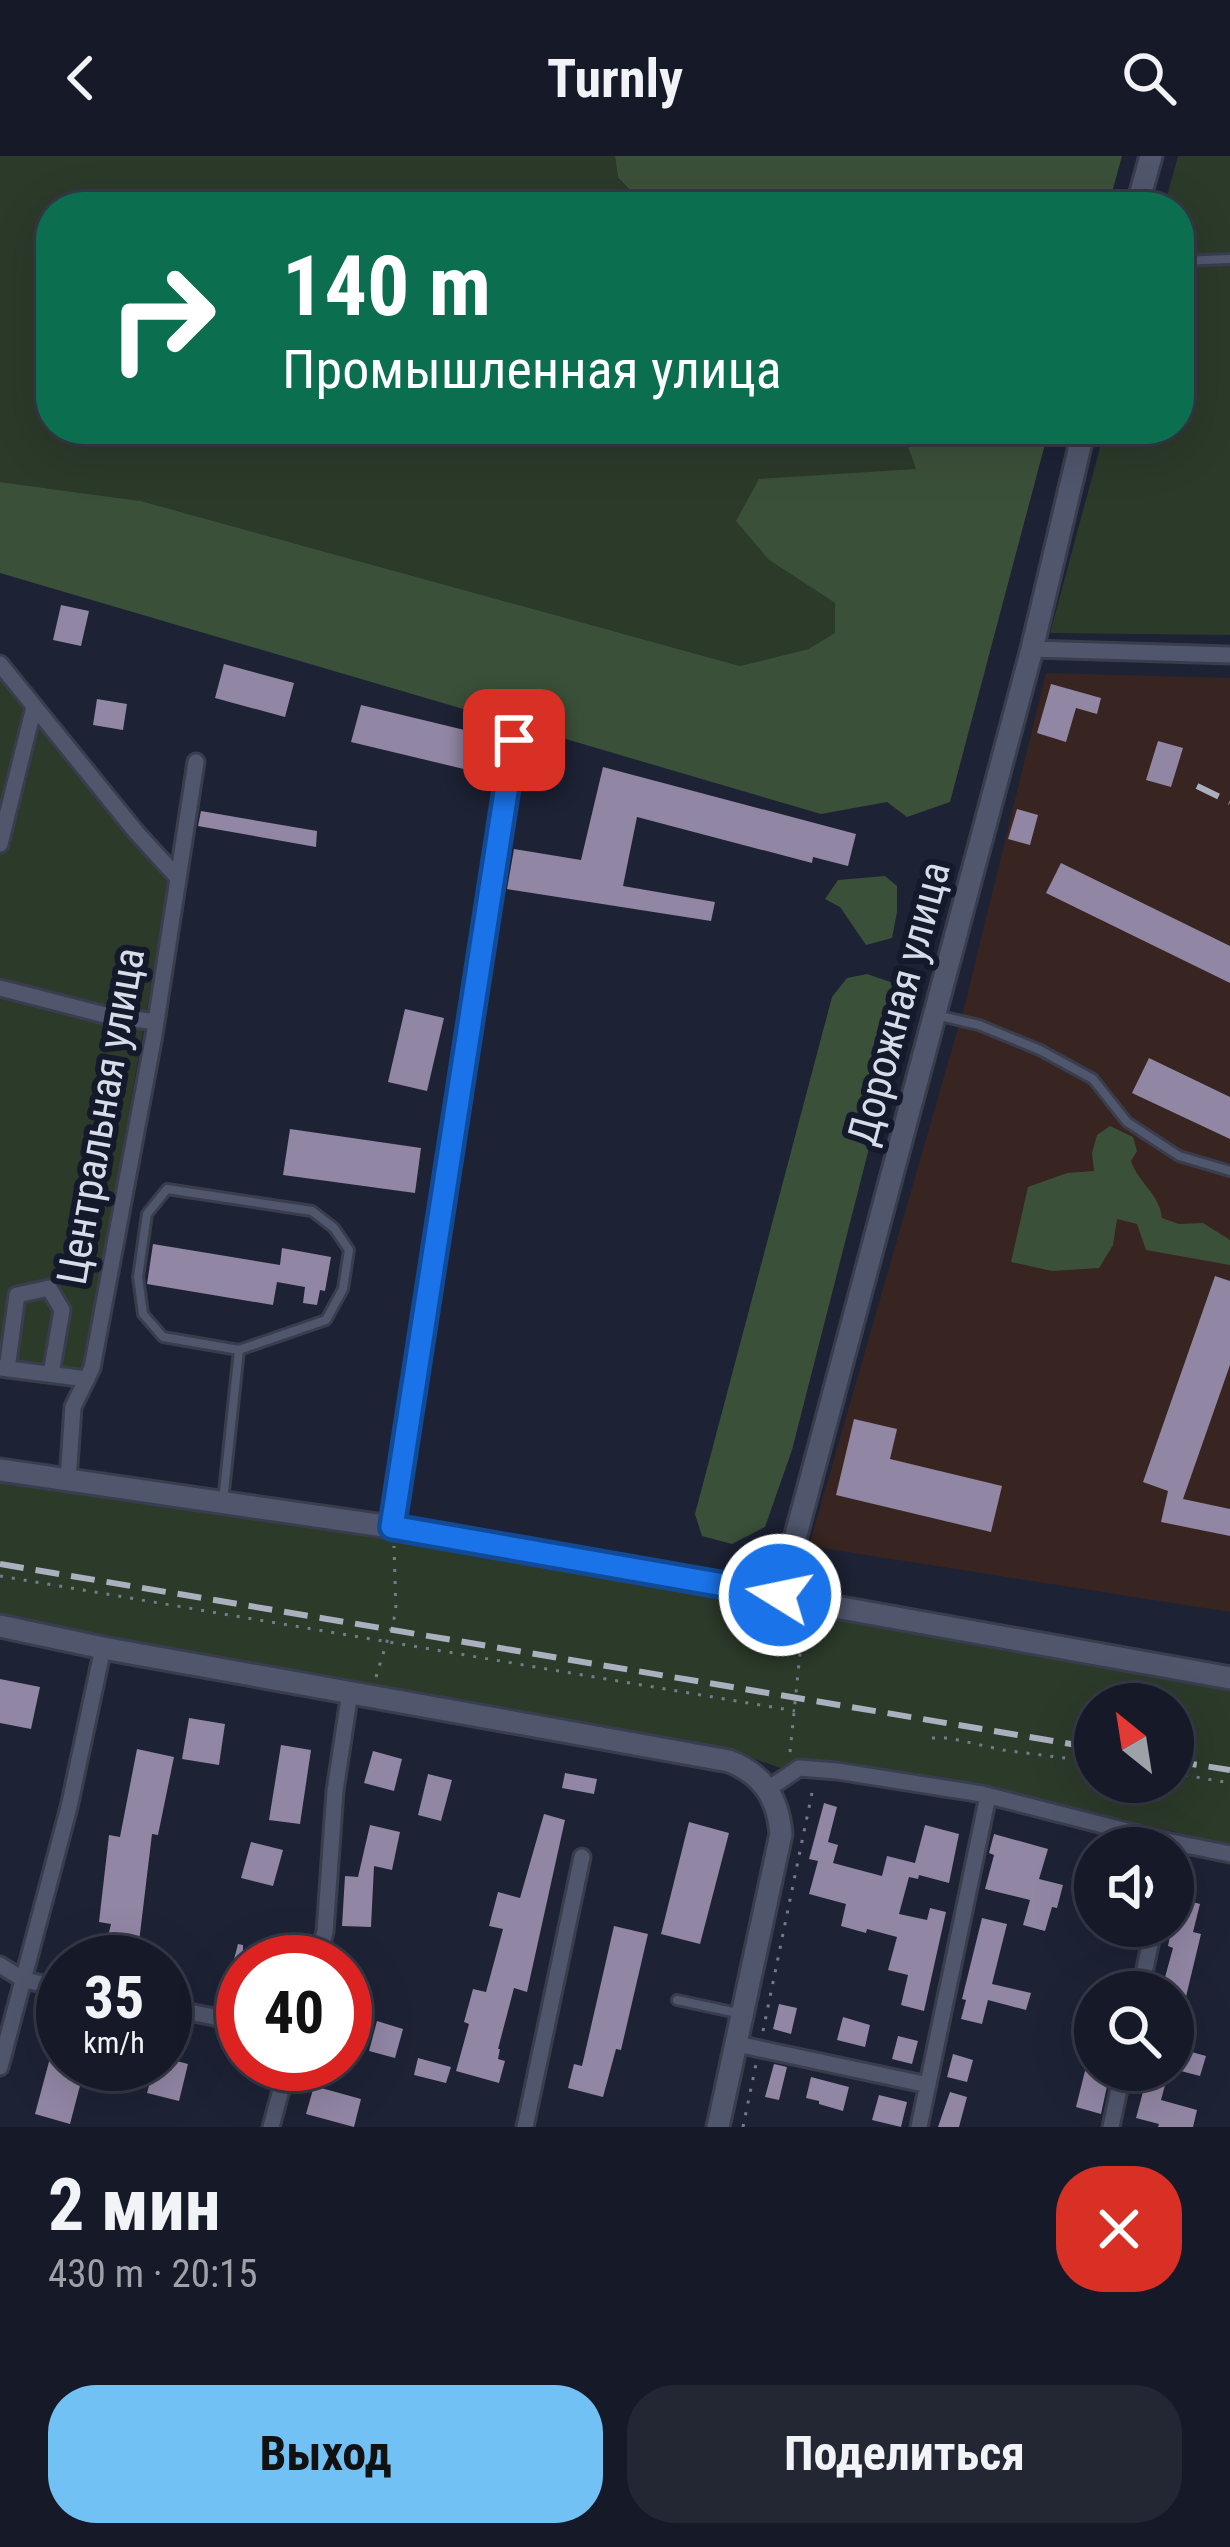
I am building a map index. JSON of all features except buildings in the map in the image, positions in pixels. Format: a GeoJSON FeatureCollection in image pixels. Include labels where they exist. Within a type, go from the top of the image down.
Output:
{"type":"FeatureCollection","features":[{"type":"Feature","properties":{"kind":"street"},"geometry":{"type":"LineString","coordinates":[[1141,192],[1151,156]]}},
{"type":"Feature","properties":{"kind":"street","name":"Дорожная улица"},"geometry":{"type":"LineString","coordinates":[[780,1595],[1033,649],[1081,444]]}},
{"type":"Feature","properties":{"kind":"street"},"geometry":{"type":"LineString","coordinates":[[1033,649],[1230,656]]}},
{"type":"Feature","properties":{"kind":"street"},"geometry":{"type":"LineString","coordinates":[[0,664],[178,878]]}},
{"type":"Feature","properties":{"kind":"street"},"geometry":{"type":"LineString","coordinates":[[0,844],[34,707]]}},
{"type":"Feature","properties":{"kind":"street"},"geometry":{"type":"LineString","coordinates":[[393,1527],[514,740]]}},
{"type":"Feature","properties":{"kind":"street","name":"Центральная улица"},"geometry":{"type":"LineString","coordinates":[[68,1480],[73,1407],[92,1368],[156,1022],[196,762]]}},
{"type":"Feature","properties":{"kind":"street"},"geometry":{"type":"LineString","coordinates":[[0,988],[105,1015],[156,1022]]}},
{"type":"Feature","properties":{"kind":"street"},"geometry":{"type":"LineString","coordinates":[[51,1374],[62,1310],[49,1288],[17,1295],[3,1368],[87,1379]]}},
{"type":"Feature","properties":{"kind":"street"},"geometry":{"type":"LineString","coordinates":[[0,1470],[393,1527],[1230,1678]]}},
{"type":"Feature","properties":{"kind":"street"},"geometry":{"type":"LineString","coordinates":[[0,1625],[744,1766],[768,1789],[779,1813],[781,1834],[743,2014],[748,2046],[718,2127]]}},
{"type":"Feature","properties":{"kind":"street"},"geometry":{"type":"LineString","coordinates":[[0,2067],[69,1808],[103,1648]]}},
{"type":"Feature","properties":{"kind":"street"},"geometry":{"type":"LineString","coordinates":[[324,1935],[335,1791],[360,1694]]}},
{"type":"Feature","properties":{"kind":"street"},"geometry":{"type":"LineString","coordinates":[[768,1789],[799,1768],[817,1770],[988,1796],[1104,1827]]}},
{"type":"Feature","properties":{"kind":"street"},"geometry":{"type":"LineString","coordinates":[[919,2127],[988,1796]]}},
{"type":"Feature","properties":{"kind":"street"},"geometry":{"type":"LineString","coordinates":[[1194,1848],[1230,1854]]}},
{"type":"Feature","properties":{"kind":"street"},"geometry":{"type":"LineString","coordinates":[[525,2127],[582,1857]]}},
{"type":"Feature","properties":{"kind":"street"},"geometry":{"type":"LineString","coordinates":[[0,1965],[36,1982]]}},
{"type":"Feature","properties":{"kind":"street"},"geometry":{"type":"LineString","coordinates":[[748,2046],[928,2085]]}},
{"type":"Feature","properties":{"kind":"street"},"geometry":{"type":"LineString","coordinates":[[271,2127],[281,2091]]}},
{"type":"Feature","properties":{"kind":"street"},"geometry":{"type":"LineString","coordinates":[[1111,2127],[1119,2091]]}},
{"type":"Feature","properties":{"kind":"lane"},"geometry":{"type":"LineString","coordinates":[[1194,260],[1230,259]]}},
{"type":"Feature","properties":{"kind":"lane"},"geometry":{"type":"LineString","coordinates":[[935,1015],[979,1025],[1040,1050],[1093,1079],[1127,1122],[1179,1156],[1230,1171]]}},
{"type":"Feature","properties":{"kind":"lane"},"geometry":{"type":"LineString","coordinates":[[167,1189],[313,1211],[334,1228],[349,1250],[344,1289],[326,1320],[239,1350],[163,1336],[143,1315],[138,1277],[147,1214],[167,1189]]}},
{"type":"Feature","properties":{"kind":"lane"},"geometry":{"type":"LineString","coordinates":[[223,1502],[239,1350]]}},
{"type":"Feature","properties":{"kind":"lane"},"geometry":{"type":"LineString","coordinates":[[677,2000],[743,2014]]}},
{"type":"Feature","properties":{"kind":"path"},"geometry":{"type":"LineString","coordinates":[[360,1694],[396,1612],[393,1527]]}},
{"type":"Feature","properties":{"kind":"path"},"geometry":{"type":"LineString","coordinates":[[0,1576],[795,1711]]}},
{"type":"Feature","properties":{"kind":"path"},"geometry":{"type":"LineString","coordinates":[[789,1760],[806,1600]]}},
{"type":"Feature","properties":{"kind":"path"},"geometry":{"type":"LineString","coordinates":[[932,1738],[1074,1759]]}},
{"type":"Feature","properties":{"kind":"path"},"geometry":{"type":"LineString","coordinates":[[742,2127],[748,2046],[817,1770]]}},
{"type":"Feature","properties":{"kind":"path"},"geometry":{"type":"LineString","coordinates":[[1194,1777],[1230,1783]]}},
{"type":"Feature","properties":{"kind":"shaded area"},"geometry":{"type":"Polygon","coordinates":[[[1046,673],[1230,678],[1230,1612],[809,1546],[966,1000],[1046,673]]]}},
{"type":"Feature","properties":{"kind":"green space"},"geometry":{"type":"Polygon","coordinates":[[[0,156],[615,156],[618,179],[631,192],[36,192],[36,444],[908,444],[917,469],[769,560],[835,603],[835,633],[808,649],[740,666],[141,501],[0,482],[0,156]]]}},
{"type":"Feature","properties":{"kind":"green space"},"geometry":{"type":"Polygon","coordinates":[[[615,156],[1122,156],[1112,192],[632,192],[618,178],[615,156]]]}},
{"type":"Feature","properties":{"kind":"green space"},"geometry":{"type":"Polygon","coordinates":[[[1178,156],[1230,156],[1230,635],[1050,633],[1101,444],[1194,444],[1194,192],[1168,192],[1178,156]]]}},
{"type":"Feature","properties":{"kind":"green space"},"geometry":{"type":"Polygon","coordinates":[[[907,444],[1045,444],[950,802],[907,817],[887,802],[821,814],[0,573],[0,482],[141,501],[740,666],[808,649],[835,633],[835,603],[769,560],[736,521],[759,479],[916,469],[907,444]]]}},
{"type":"Feature","properties":{"kind":"green space"},"geometry":{"type":"Polygon","coordinates":[[[0,669],[170,877],[82,1382],[0,1367],[0,669]]]}},
{"type":"Feature","properties":{"kind":"green space"},"geometry":{"type":"Polygon","coordinates":[[[885,876],[897,886],[892,938],[866,945],[840,907],[825,899],[838,880],[885,876]]]}},
{"type":"Feature","properties":{"kind":"green space"},"geometry":{"type":"Polygon","coordinates":[[[867,974],[905,987],[903,1015],[792,1450],[765,1527],[732,1544],[702,1536],[695,1514],[832,997],[847,978],[867,974]]]}},
{"type":"Feature","properties":{"kind":"green space"},"geometry":{"type":"Polygon","coordinates":[[[1110,1126],[1133,1137],[1137,1151],[1131,1161],[1162,1218],[1179,1224],[1203,1223],[1230,1240],[1230,1265],[1146,1250],[1137,1224],[1117,1219],[1113,1245],[1099,1268],[1052,1271],[1011,1262],[1028,1187],[1067,1173],[1094,1171],[1097,1135],[1110,1126]]]}},
{"type":"Feature","properties":{"kind":"green space"},"geometry":{"type":"Polygon","coordinates":[[[0,1481],[623,1574],[1230,1686],[1230,1845],[1194,1836],[1194,1827],[1154,1827],[985,1787],[836,1764],[786,1770],[735,1752],[0,1615],[0,1481]]]}},
{"type":"Feature","properties":{"kind":"railway"},"geometry":{"type":"LineString","coordinates":[[1197,786],[1230,802]]}},
{"type":"Feature","properties":{"kind":"railway"},"geometry":{"type":"LineString","coordinates":[[0,1564],[1074,1744]]}},
{"type":"Feature","properties":{"kind":"railway"},"geometry":{"type":"LineString","coordinates":[[1194,1764],[1230,1770]]}},
{"type":"Feature","properties":{"kind":"route"},"geometry":{"type":"LineString","coordinates":[[514,740],[392,1527],[780,1595]]}}]}
